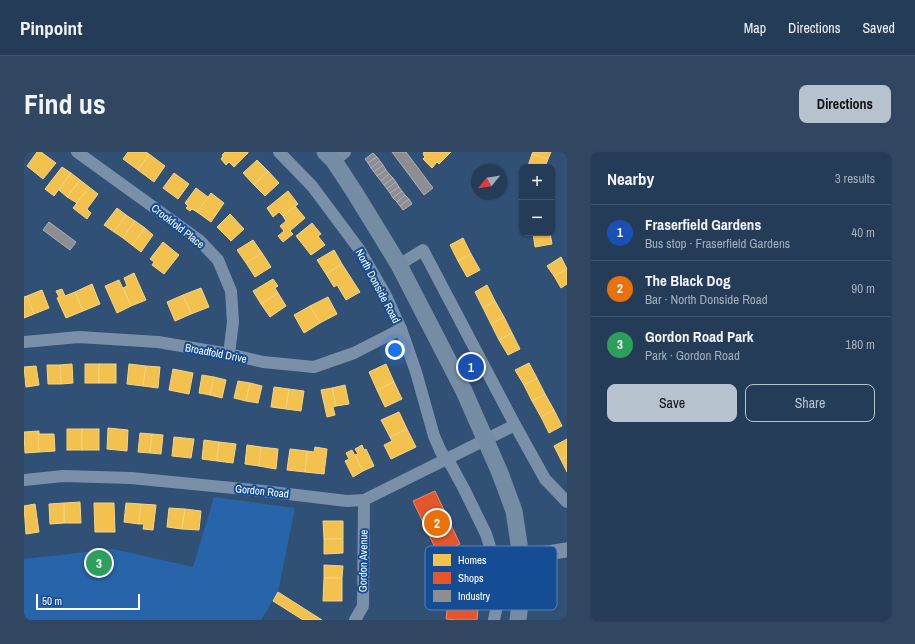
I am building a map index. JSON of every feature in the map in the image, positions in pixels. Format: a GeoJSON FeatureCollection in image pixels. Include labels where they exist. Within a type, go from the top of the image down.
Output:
{"type":"FeatureCollection","features":[{"type":"Feature","properties":{"kind":"main road"},"geometry":{"type":"LineString","coordinates":[[335,155],[355,194],[399,265],[464,391],[500,473],[514,511],[519,546]]}},
{"type":"Feature","properties":{"kind":"main road"},"geometry":{"type":"LineString","coordinates":[[518,620],[519,610]]}},
{"type":"Feature","properties":{"kind":"street","name":"Crookfold Place"},"geometry":{"type":"LineString","coordinates":[[77,152],[199,240],[218,260],[231,291],[233,322],[228,354]]}},
{"type":"Feature","properties":{"kind":"street","name":"North Donside Road"},"geometry":{"type":"LineString","coordinates":[[279,152],[312,186],[359,249],[385,294],[401,329],[416,372],[434,436],[464,489],[486,534],[490,546]]}},
{"type":"Feature","properties":{"kind":"street"},"geometry":{"type":"LineString","coordinates":[[399,265],[423,250],[545,479],[567,502]]}},
{"type":"Feature","properties":{"kind":"street","name":"Broadfold Drive"},"geometry":{"type":"LineString","coordinates":[[24,342],[79,337],[158,342],[228,354],[262,362],[314,366],[354,353],[401,329]]}},
{"type":"Feature","properties":{"kind":"street","name":"Gordon Road"},"geometry":{"type":"LineString","coordinates":[[24,480],[63,476],[131,478],[263,490],[347,501],[364,500],[515,425]]}},
{"type":"Feature","properties":{"kind":"street","name":"Gordon Avenue"},"geometry":{"type":"LineString","coordinates":[[355,620],[363,606],[364,500]]}},
{"type":"Feature","properties":{"kind":"street"},"geometry":{"type":"LineString","coordinates":[[557,552],[567,550]]}},
{"type":"Feature","properties":{"kind":"street","name":"North Donside Road"},"geometry":{"type":"LineString","coordinates":[[494,620],[496,610]]}},
{"type":"Feature","properties":{"kind":"shaded area"},"geometry":{"type":"Polygon","coordinates":[[[214,497],[295,508],[278,592],[261,620],[24,620],[24,559],[113,549],[193,567],[214,497]]]}},
{"type":"Feature","properties":{"kind":"building: Homes"},"geometry":{"type":"Polygon","coordinates":[[[37,152],[41,152],[56,163],[43,179],[27,166],[37,152]]]}},
{"type":"Feature","properties":{"kind":"building: Homes"},"geometry":{"type":"Polygon","coordinates":[[[128,152],[146,152],[149,154],[138,170],[123,159],[128,152]]]}},
{"type":"Feature","properties":{"kind":"building: Homes"},"geometry":{"type":"Polygon","coordinates":[[[225,152],[248,153],[234,167],[229,162],[226,165],[221,159],[225,152]]]}},
{"type":"Feature","properties":{"kind":"building: Homes"},"geometry":{"type":"Polygon","coordinates":[[[424,152],[451,152],[439,164],[437,162],[432,168],[423,159],[425,157],[423,154],[424,152]]]}},
{"type":"Feature","properties":{"kind":"building: Homes"},"geometry":{"type":"Polygon","coordinates":[[[533,152],[551,152],[548,159],[532,154],[533,152]]]}},
{"type":"Feature","properties":{"kind":"building: Homes"},"geometry":{"type":"Polygon","coordinates":[[[149,154],[165,166],[154,182],[138,170],[149,154]]]}},
{"type":"Feature","properties":{"kind":"building: Homes"},"geometry":{"type":"Polygon","coordinates":[[[532,154],[548,159],[546,164],[529,164],[532,154]]]}},
{"type":"Feature","properties":{"kind":"building: Homes"},"geometry":{"type":"Polygon","coordinates":[[[257,160],[268,171],[254,185],[243,173],[257,160]]]}},
{"type":"Feature","properties":{"kind":"building: Homes"},"geometry":{"type":"Polygon","coordinates":[[[62,167],[71,173],[54,196],[45,189],[62,167]]]}},
{"type":"Feature","properties":{"kind":"building: Homes"},"geometry":{"type":"Polygon","coordinates":[[[268,171],[279,183],[265,196],[254,185],[268,171]]]}},
{"type":"Feature","properties":{"kind":"building: Homes"},"geometry":{"type":"Polygon","coordinates":[[[71,173],[80,180],[67,197],[59,190],[71,173]]]}},
{"type":"Feature","properties":{"kind":"building: Homes"},"geometry":{"type":"Polygon","coordinates":[[[174,173],[189,184],[178,199],[163,188],[174,173]]]}},
{"type":"Feature","properties":{"kind":"building: Homes"},"geometry":{"type":"Polygon","coordinates":[[[80,180],[89,187],[77,203],[67,197],[80,180]]]}},
{"type":"Feature","properties":{"kind":"building: Homes"},"geometry":{"type":"Polygon","coordinates":[[[89,187],[98,194],[87,209],[91,213],[87,219],[73,208],[89,187]]]}},
{"type":"Feature","properties":{"kind":"building: Homes"},"geometry":{"type":"Polygon","coordinates":[[[196,188],[208,197],[197,212],[192,209],[190,211],[186,208],[188,206],[185,203],[196,188]]]}},
{"type":"Feature","properties":{"kind":"building: Homes"},"geometry":{"type":"Polygon","coordinates":[[[288,191],[298,204],[283,216],[279,212],[273,217],[267,208],[288,191]]]}},
{"type":"Feature","properties":{"kind":"building: Homes"},"geometry":{"type":"Polygon","coordinates":[[[211,193],[224,203],[211,222],[197,212],[211,193]]]}},
{"type":"Feature","properties":{"kind":"building: Homes"},"geometry":{"type":"Polygon","coordinates":[[[295,206],[305,218],[290,231],[293,234],[283,242],[278,236],[284,231],[280,226],[286,221],[283,216],[295,206]]]}},
{"type":"Feature","properties":{"kind":"building: Homes"},"geometry":{"type":"Polygon","coordinates":[[[117,208],[126,215],[114,232],[104,225],[117,208]]]}},
{"type":"Feature","properties":{"kind":"building: Homes"},"geometry":{"type":"Polygon","coordinates":[[[230,214],[244,229],[231,241],[217,227],[230,214]]]}},
{"type":"Feature","properties":{"kind":"building: Homes"},"geometry":{"type":"Polygon","coordinates":[[[126,215],[135,221],[123,238],[114,232],[126,215]]]}},
{"type":"Feature","properties":{"kind":"building: Homes"},"geometry":{"type":"Polygon","coordinates":[[[135,221],[145,228],[132,245],[123,238],[135,221]]]}},
{"type":"Feature","properties":{"kind":"building: Homes"},"geometry":{"type":"Polygon","coordinates":[[[312,223],[321,234],[318,236],[325,245],[311,255],[296,236],[312,223]]]}},
{"type":"Feature","properties":{"kind":"building: Homes"},"geometry":{"type":"Polygon","coordinates":[[[145,228],[153,235],[141,252],[132,245],[145,228]]]}},
{"type":"Feature","properties":{"kind":"building: Homes"},"geometry":{"type":"Polygon","coordinates":[[[533,236],[551,236],[552,244],[535,247],[533,236]]]}},
{"type":"Feature","properties":{"kind":"building: Homes"},"geometry":{"type":"Polygon","coordinates":[[[463,238],[471,254],[458,261],[450,245],[463,238]]]}},
{"type":"Feature","properties":{"kind":"building: Homes"},"geometry":{"type":"Polygon","coordinates":[[[253,240],[262,253],[246,263],[237,250],[253,240]]]}},
{"type":"Feature","properties":{"kind":"building: Homes"},"geometry":{"type":"Polygon","coordinates":[[[163,242],[179,255],[164,274],[152,265],[154,262],[150,259],[163,242]]]}},
{"type":"Feature","properties":{"kind":"building: Homes"},"geometry":{"type":"Polygon","coordinates":[[[334,250],[342,264],[326,274],[317,260],[334,250]]]}},
{"type":"Feature","properties":{"kind":"building: Homes"},"geometry":{"type":"Polygon","coordinates":[[[262,253],[271,267],[255,277],[246,263],[262,253]]]}},
{"type":"Feature","properties":{"kind":"building: Homes"},"geometry":{"type":"Polygon","coordinates":[[[471,254],[480,270],[467,277],[458,261],[471,254]]]}},
{"type":"Feature","properties":{"kind":"building: Homes"},"geometry":{"type":"Polygon","coordinates":[[[561,257],[567,269],[554,276],[547,266],[561,257]]]}},
{"type":"Feature","properties":{"kind":"building: Homes"},"geometry":{"type":"Polygon","coordinates":[[[342,264],[360,292],[346,300],[337,285],[334,287],[326,274],[342,264]]]}},
{"type":"Feature","properties":{"kind":"building: Homes"},"geometry":{"type":"Polygon","coordinates":[[[567,269],[567,284],[561,288],[554,276],[567,269]]]}},
{"type":"Feature","properties":{"kind":"building: Homes"},"geometry":{"type":"Polygon","coordinates":[[[134,273],[146,300],[131,306],[123,288],[127,286],[124,278],[134,273]]]}},
{"type":"Feature","properties":{"kind":"building: Homes"},"geometry":{"type":"Polygon","coordinates":[[[273,279],[278,286],[275,288],[278,293],[261,304],[253,291],[273,279]]]}},
{"type":"Feature","properties":{"kind":"building: Homes"},"geometry":{"type":"Polygon","coordinates":[[[119,280],[131,306],[117,313],[105,286],[119,280]]]}},
{"type":"Feature","properties":{"kind":"building: Homes"},"geometry":{"type":"Polygon","coordinates":[[[92,284],[100,304],[83,311],[75,292],[92,284]]]}},
{"type":"Feature","properties":{"kind":"building: Homes"},"geometry":{"type":"Polygon","coordinates":[[[487,285],[495,301],[483,308],[475,292],[487,285]]]}},
{"type":"Feature","properties":{"kind":"building: Homes"},"geometry":{"type":"Polygon","coordinates":[[[201,288],[209,307],[191,314],[183,295],[201,288]]]}},
{"type":"Feature","properties":{"kind":"building: Homes"},"geometry":{"type":"Polygon","coordinates":[[[62,289],[65,296],[75,292],[83,311],[66,318],[57,298],[59,297],[56,291],[62,289]]]}},
{"type":"Feature","properties":{"kind":"building: Homes"},"geometry":{"type":"Polygon","coordinates":[[[42,290],[49,308],[34,314],[27,296],[42,290]]]}},
{"type":"Feature","properties":{"kind":"building: Homes"},"geometry":{"type":"Polygon","coordinates":[[[278,293],[286,306],[270,317],[261,304],[278,293]]]}},
{"type":"Feature","properties":{"kind":"building: Homes"},"geometry":{"type":"Polygon","coordinates":[[[183,295],[191,314],[175,321],[167,302],[183,295]]]}},
{"type":"Feature","properties":{"kind":"building: Homes"},"geometry":{"type":"Polygon","coordinates":[[[27,296],[34,314],[24,318],[24,297],[27,296]]]}},
{"type":"Feature","properties":{"kind":"building: Homes"},"geometry":{"type":"Polygon","coordinates":[[[328,297],[337,314],[320,323],[310,306],[328,297]]]}},
{"type":"Feature","properties":{"kind":"building: Homes"},"geometry":{"type":"Polygon","coordinates":[[[495,301],[504,317],[491,324],[483,308],[495,301]]]}},
{"type":"Feature","properties":{"kind":"building: Homes"},"geometry":{"type":"Polygon","coordinates":[[[310,306],[320,323],[304,333],[294,315],[310,306]]]}},
{"type":"Feature","properties":{"kind":"building: Homes"},"geometry":{"type":"Polygon","coordinates":[[[504,317],[512,333],[499,340],[491,324],[504,317]]]}},
{"type":"Feature","properties":{"kind":"building: Homes"},"geometry":{"type":"Polygon","coordinates":[[[512,333],[520,349],[508,355],[499,340],[512,333]]]}},
{"type":"Feature","properties":{"kind":"building: Homes"},"geometry":{"type":"Polygon","coordinates":[[[529,363],[537,378],[524,385],[515,370],[529,363]]]}},
{"type":"Feature","properties":{"kind":"building: Homes"},"geometry":{"type":"Polygon","coordinates":[[[72,364],[73,383],[61,384],[60,365],[72,364]]]}},
{"type":"Feature","properties":{"kind":"building: Homes"},"geometry":{"type":"Polygon","coordinates":[[[85,364],[99,364],[99,383],[85,383],[85,364]]]}},
{"type":"Feature","properties":{"kind":"building: Homes"},"geometry":{"type":"Polygon","coordinates":[[[99,364],[116,364],[116,383],[99,383],[99,364]]]}},
{"type":"Feature","properties":{"kind":"building: Homes"},"geometry":{"type":"Polygon","coordinates":[[[129,364],[146,366],[143,386],[127,384],[129,364]]]}},
{"type":"Feature","properties":{"kind":"building: Homes"},"geometry":{"type":"Polygon","coordinates":[[[386,364],[394,382],[377,390],[369,372],[386,364]]]}},
{"type":"Feature","properties":{"kind":"building: Homes"},"geometry":{"type":"Polygon","coordinates":[[[47,365],[60,365],[61,384],[48,384],[47,365]]]}},
{"type":"Feature","properties":{"kind":"building: Homes"},"geometry":{"type":"Polygon","coordinates":[[[36,366],[39,385],[26,387],[24,367],[36,366]]]}},
{"type":"Feature","properties":{"kind":"building: Homes"},"geometry":{"type":"Polygon","coordinates":[[[146,366],[160,367],[158,388],[143,386],[146,366]]]}},
{"type":"Feature","properties":{"kind":"building: Homes"},"geometry":{"type":"Polygon","coordinates":[[[173,369],[193,373],[189,394],[169,390],[173,369]]]}},
{"type":"Feature","properties":{"kind":"building: Homes"},"geometry":{"type":"Polygon","coordinates":[[[202,375],[214,377],[210,395],[199,393],[202,375]]]}},
{"type":"Feature","properties":{"kind":"building: Homes"},"geometry":{"type":"Polygon","coordinates":[[[214,377],[226,380],[222,398],[210,395],[214,377]]]}},
{"type":"Feature","properties":{"kind":"building: Homes"},"geometry":{"type":"Polygon","coordinates":[[[537,378],[545,394],[532,401],[524,385],[537,378]]]}},
{"type":"Feature","properties":{"kind":"building: Homes"},"geometry":{"type":"Polygon","coordinates":[[[238,381],[250,383],[246,401],[234,398],[238,381]]]}},
{"type":"Feature","properties":{"kind":"building: Homes"},"geometry":{"type":"Polygon","coordinates":[[[394,382],[402,399],[385,407],[377,390],[394,382]]]}},
{"type":"Feature","properties":{"kind":"building: Homes"},"geometry":{"type":"Polygon","coordinates":[[[250,383],[262,386],[258,403],[246,401],[250,383]]]}},
{"type":"Feature","properties":{"kind":"building: Homes"},"geometry":{"type":"Polygon","coordinates":[[[345,385],[349,404],[336,406],[332,388],[345,385]]]}},
{"type":"Feature","properties":{"kind":"building: Homes"},"geometry":{"type":"Polygon","coordinates":[[[274,387],[289,389],[286,409],[271,407],[274,387]]]}},
{"type":"Feature","properties":{"kind":"building: Homes"},"geometry":{"type":"Polygon","coordinates":[[[332,388],[336,406],[333,407],[335,415],[327,417],[321,390],[332,388]]]}},
{"type":"Feature","properties":{"kind":"building: Homes"},"geometry":{"type":"Polygon","coordinates":[[[289,389],[304,391],[301,411],[286,409],[289,389]]]}},
{"type":"Feature","properties":{"kind":"building: Homes"},"geometry":{"type":"Polygon","coordinates":[[[545,394],[554,410],[541,417],[532,401],[545,394]]]}},
{"type":"Feature","properties":{"kind":"building: Homes"},"geometry":{"type":"Polygon","coordinates":[[[554,410],[562,426],[549,433],[541,417],[554,410]]]}},
{"type":"Feature","properties":{"kind":"building: Homes"},"geometry":{"type":"Polygon","coordinates":[[[399,412],[407,429],[390,437],[381,420],[399,412]]]}},
{"type":"Feature","properties":{"kind":"building: Homes"},"geometry":{"type":"Polygon","coordinates":[[[108,428],[128,430],[127,451],[107,449],[108,428]]]}},
{"type":"Feature","properties":{"kind":"building: Homes"},"geometry":{"type":"Polygon","coordinates":[[[67,429],[82,429],[82,450],[67,450],[67,429]]]}},
{"type":"Feature","properties":{"kind":"building: Homes"},"geometry":{"type":"Polygon","coordinates":[[[82,429],[99,429],[99,450],[82,450],[82,429]]]}},
{"type":"Feature","properties":{"kind":"building: Homes"},"geometry":{"type":"Polygon","coordinates":[[[407,429],[416,447],[391,459],[384,445],[392,441],[390,437],[407,429]]]}},
{"type":"Feature","properties":{"kind":"building: Homes"},"geometry":{"type":"Polygon","coordinates":[[[39,431],[39,452],[25,453],[24,432],[39,431]]]}},
{"type":"Feature","properties":{"kind":"building: Homes"},"geometry":{"type":"Polygon","coordinates":[[[140,433],[152,434],[150,453],[138,452],[140,433]]]}},
{"type":"Feature","properties":{"kind":"building: Homes"},"geometry":{"type":"Polygon","coordinates":[[[38,434],[54,434],[55,451],[39,452],[38,434]]]}},
{"type":"Feature","properties":{"kind":"building: Homes"},"geometry":{"type":"Polygon","coordinates":[[[152,434],[163,435],[161,454],[150,453],[152,434]]]}},
{"type":"Feature","properties":{"kind":"building: Homes"},"geometry":{"type":"Polygon","coordinates":[[[174,437],[194,439],[191,458],[172,456],[174,437]]]}},
{"type":"Feature","properties":{"kind":"building: Homes"},"geometry":{"type":"Polygon","coordinates":[[[567,439],[567,456],[561,460],[554,446],[567,439]]]}},
{"type":"Feature","properties":{"kind":"building: Homes"},"geometry":{"type":"Polygon","coordinates":[[[204,440],[219,442],[217,461],[202,459],[204,440]]]}},
{"type":"Feature","properties":{"kind":"building: Homes"},"geometry":{"type":"Polygon","coordinates":[[[219,442],[236,444],[233,463],[217,461],[219,442]]]}},
{"type":"Feature","properties":{"kind":"building: Homes"},"geometry":{"type":"Polygon","coordinates":[[[247,445],[261,447],[259,466],[245,464],[247,445]]]}},
{"type":"Feature","properties":{"kind":"building: Homes"},"geometry":{"type":"Polygon","coordinates":[[[362,445],[364,450],[366,449],[374,466],[363,471],[355,455],[358,454],[355,449],[362,445]]]}},
{"type":"Feature","properties":{"kind":"building: Homes"},"geometry":{"type":"Polygon","coordinates":[[[261,447],[278,449],[276,469],[259,466],[261,447]]]}},
{"type":"Feature","properties":{"kind":"building: Homes"},"geometry":{"type":"Polygon","coordinates":[[[315,447],[327,449],[324,474],[305,472],[307,451],[314,452],[315,447]]]}},
{"type":"Feature","properties":{"kind":"building: Homes"},"geometry":{"type":"Polygon","coordinates":[[[290,449],[307,451],[305,472],[287,470],[290,449]]]}},
{"type":"Feature","properties":{"kind":"building: Homes"},"geometry":{"type":"Polygon","coordinates":[[[352,450],[363,471],[353,477],[345,461],[349,459],[346,453],[352,450]]]}},
{"type":"Feature","properties":{"kind":"building: Homes"},"geometry":{"type":"Polygon","coordinates":[[[567,456],[567,472],[561,460],[567,456]]]}},
{"type":"Feature","properties":{"kind":"building: Homes"},"geometry":{"type":"Polygon","coordinates":[[[80,502],[81,523],[64,523],[64,503],[80,502]]]}},
{"type":"Feature","properties":{"kind":"building: Homes"},"geometry":{"type":"Polygon","coordinates":[[[64,503],[64,523],[50,524],[49,504],[64,503]]]}},
{"type":"Feature","properties":{"kind":"building: Homes"},"geometry":{"type":"Polygon","coordinates":[[[94,503],[114,503],[115,532],[95,532],[94,503]]]}},
{"type":"Feature","properties":{"kind":"building: Homes"},"geometry":{"type":"Polygon","coordinates":[[[126,503],[141,504],[139,524],[124,522],[126,503]]]}},
{"type":"Feature","properties":{"kind":"building: Homes"},"geometry":{"type":"Polygon","coordinates":[[[35,504],[39,532],[26,534],[24,506],[35,504]]]}},
{"type":"Feature","properties":{"kind":"building: Homes"},"geometry":{"type":"Polygon","coordinates":[[[141,504],[156,505],[153,530],[143,529],[144,524],[139,524],[141,504]]]}},
{"type":"Feature","properties":{"kind":"building: Homes"},"geometry":{"type":"Polygon","coordinates":[[[169,508],[185,509],[182,529],[167,527],[169,508]]]}},
{"type":"Feature","properties":{"kind":"building: Homes"},"geometry":{"type":"Polygon","coordinates":[[[185,509],[201,511],[199,530],[182,529],[185,509]]]}},
{"type":"Feature","properties":{"kind":"building: Homes"},"geometry":{"type":"Polygon","coordinates":[[[323,521],[343,521],[343,539],[324,539],[323,521]]]}},
{"type":"Feature","properties":{"kind":"building: Homes"},"geometry":{"type":"Polygon","coordinates":[[[324,539],[343,539],[343,553],[324,554],[324,539]]]}},
{"type":"Feature","properties":{"kind":"building: Homes"},"geometry":{"type":"Polygon","coordinates":[[[324,565],[343,566],[342,578],[324,578],[324,565]]]}},
{"type":"Feature","properties":{"kind":"building: Homes"},"geometry":{"type":"Polygon","coordinates":[[[324,578],[342,578],[342,601],[323,601],[324,578]]]}},
{"type":"Feature","properties":{"kind":"building: Homes"},"geometry":{"type":"Polygon","coordinates":[[[278,592],[322,620],[303,620],[273,601],[278,592]]]}},
{"type":"Feature","properties":{"kind":"building: Shops"},"geometry":{"type":"Polygon","coordinates":[[[435,491],[460,544],[456,546],[434,546],[413,501],[435,491]]]}},
{"type":"Feature","properties":{"kind":"building: Shops"},"geometry":{"type":"Polygon","coordinates":[[[447,610],[478,610],[477,620],[446,619],[447,610]]]}},
{"type":"Feature","properties":{"kind":"building: Industry"},"geometry":{"type":"Polygon","coordinates":[[[392,152],[406,152],[433,188],[424,195],[392,152]]]}},
{"type":"Feature","properties":{"kind":"building: Industry"},"geometry":{"type":"Polygon","coordinates":[[[373,153],[377,157],[368,163],[365,159],[373,153]]]}},
{"type":"Feature","properties":{"kind":"building: Industry"},"geometry":{"type":"Polygon","coordinates":[[[377,157],[380,161],[371,168],[368,163],[377,157]]]}},
{"type":"Feature","properties":{"kind":"building: Industry"},"geometry":{"type":"Polygon","coordinates":[[[380,161],[383,165],[374,172],[371,168],[380,161]]]}},
{"type":"Feature","properties":{"kind":"building: Industry"},"geometry":{"type":"Polygon","coordinates":[[[383,165],[386,170],[377,176],[374,172],[383,165]]]}},
{"type":"Feature","properties":{"kind":"building: Industry"},"geometry":{"type":"Polygon","coordinates":[[[386,170],[389,174],[381,181],[377,176],[386,170]]]}},
{"type":"Feature","properties":{"kind":"building: Industry"},"geometry":{"type":"Polygon","coordinates":[[[389,174],[393,178],[384,185],[381,181],[389,174]]]}},
{"type":"Feature","properties":{"kind":"building: Industry"},"geometry":{"type":"Polygon","coordinates":[[[393,178],[396,182],[387,189],[384,185],[393,178]]]}},
{"type":"Feature","properties":{"kind":"building: Industry"},"geometry":{"type":"Polygon","coordinates":[[[396,182],[399,187],[390,193],[387,189],[396,182]]]}},
{"type":"Feature","properties":{"kind":"building: Industry"},"geometry":{"type":"Polygon","coordinates":[[[399,187],[402,191],[393,198],[390,193],[399,187]]]}},
{"type":"Feature","properties":{"kind":"building: Industry"},"geometry":{"type":"Polygon","coordinates":[[[402,191],[405,195],[397,202],[393,198],[402,191]]]}},
{"type":"Feature","properties":{"kind":"building: Industry"},"geometry":{"type":"Polygon","coordinates":[[[405,195],[409,199],[400,206],[397,202],[405,195]]]}},
{"type":"Feature","properties":{"kind":"building: Industry"},"geometry":{"type":"Polygon","coordinates":[[[409,199],[412,204],[403,210],[400,206],[409,199]]]}},
{"type":"Feature","properties":{"kind":"building: Industry"},"geometry":{"type":"Polygon","coordinates":[[[49,222],[76,242],[70,250],[43,230],[49,222]]]}},
{"type":"Feature","properties":{"kind":"place","name":"Fraserfield Gardens"},"geometry":{"type":"Point","coordinates":[471,367]}},
{"type":"Feature","properties":{"kind":"place","name":"The Black Dog"},"geometry":{"type":"Point","coordinates":[437,523]}},
{"type":"Feature","properties":{"kind":"place","name":"Gordon Road Park"},"geometry":{"type":"Point","coordinates":[99,563]}}]}
